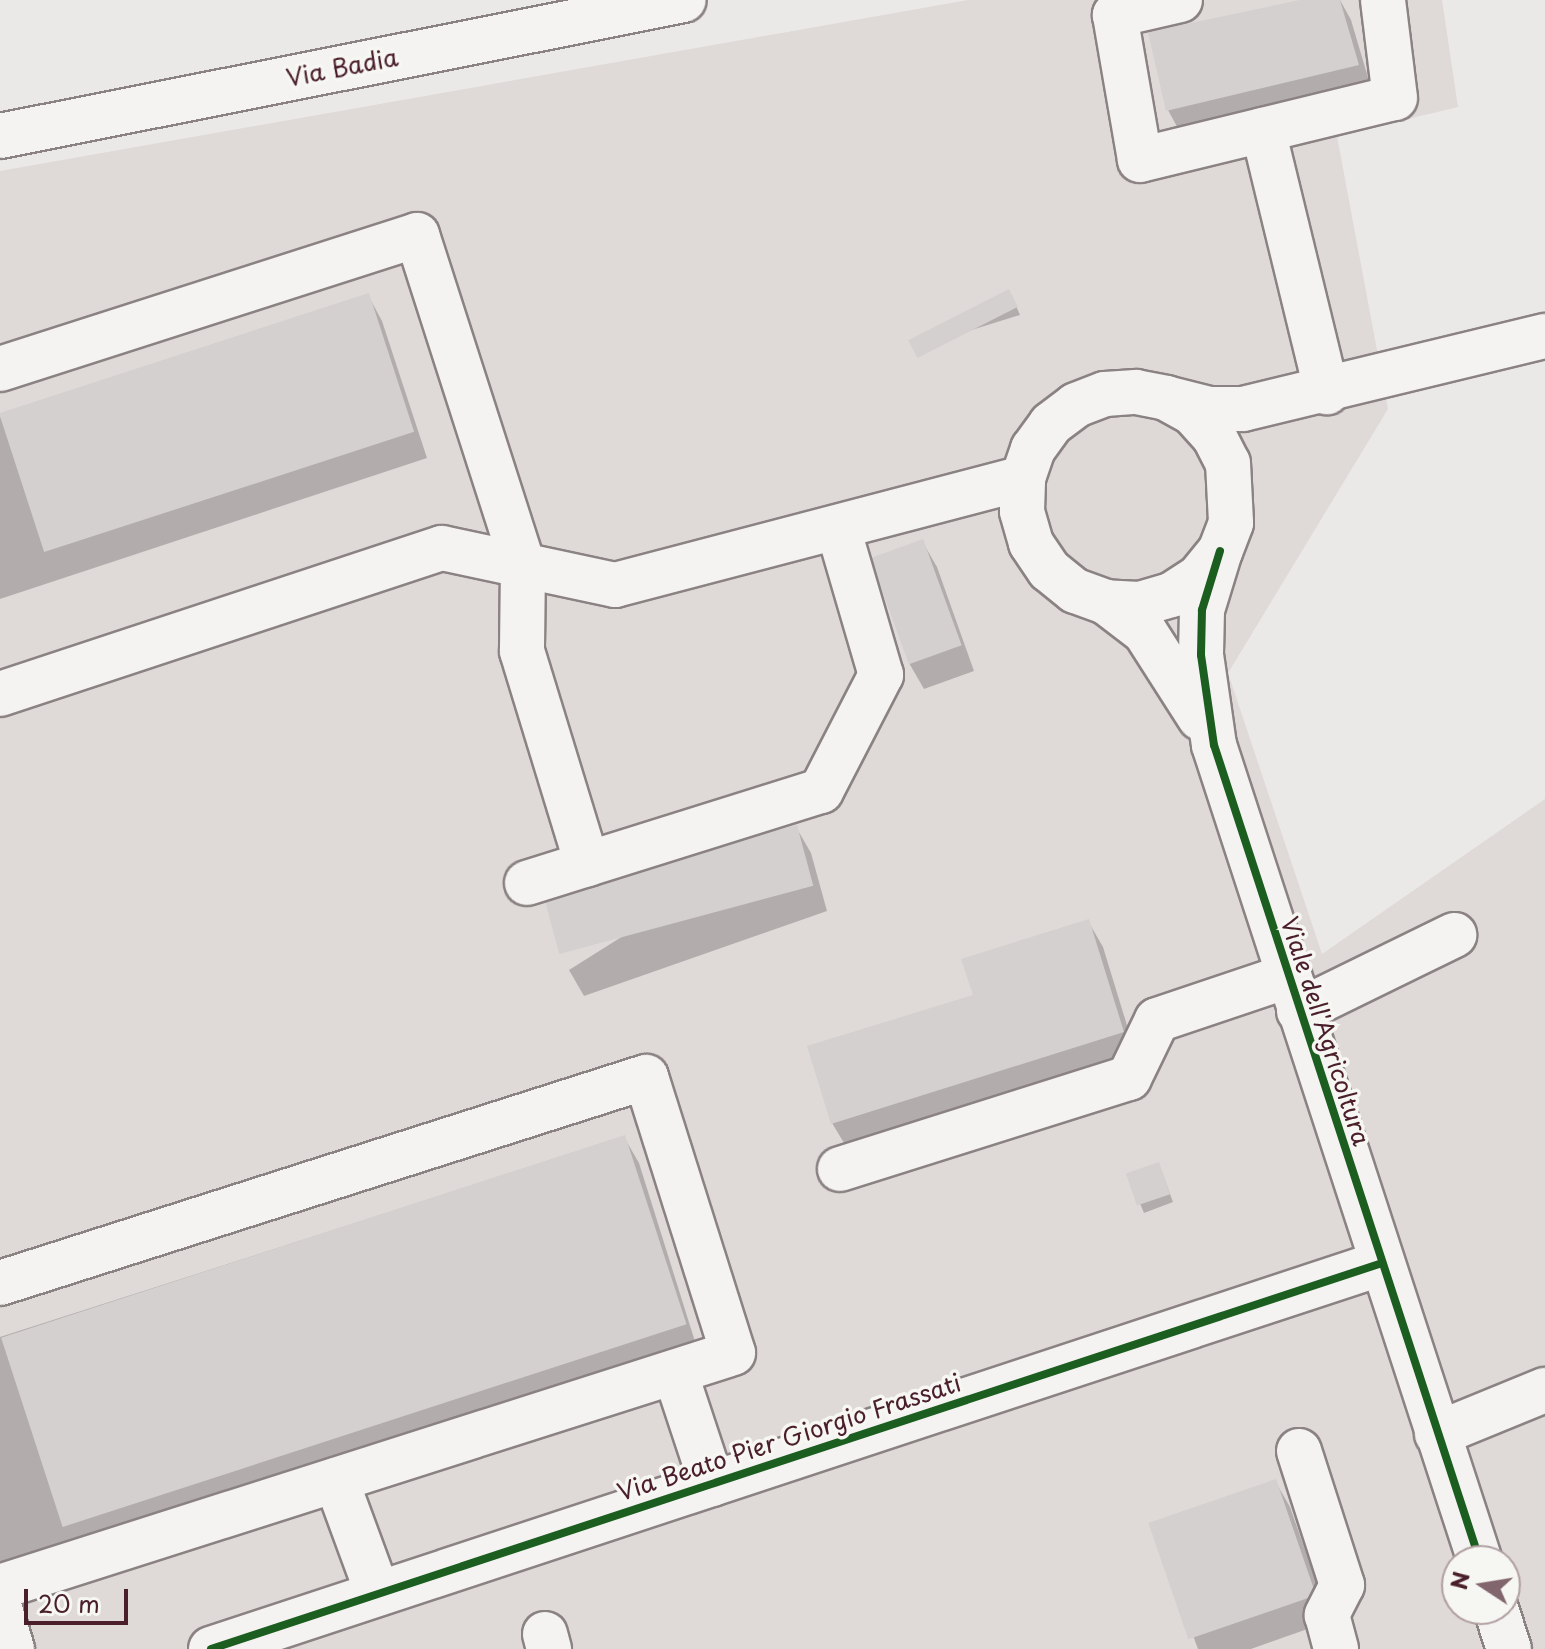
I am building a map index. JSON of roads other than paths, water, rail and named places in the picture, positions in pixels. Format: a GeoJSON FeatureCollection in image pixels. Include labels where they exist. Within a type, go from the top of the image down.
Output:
{"type":"FeatureCollection","features":[{"type":"Feature","properties":{"kind":"street","name":"Via Badia"},"geometry":{"type":"LineString","coordinates":[[0,136],[684,0]]}},
{"type":"Feature","properties":{"kind":"street"},"geometry":{"type":"LineString","coordinates":[[1180,0],[1115,15],[1140,160],[1395,98],[1383,0]]}},
{"type":"Feature","properties":{"kind":"street"},"geometry":{"type":"LineString","coordinates":[[1263,130],[1311,396]]}},
{"type":"Feature","properties":{"kind":"street"},"geometry":{"type":"LineString","coordinates":[[0,369],[417,235],[523,566],[522,651],[587,864]]}},
{"type":"Feature","properties":{"kind":"street"},"geometry":{"type":"LineString","coordinates":[[1166,398],[1209,409],[1243,409],[1311,396],[1545,336]]}},
{"type":"Feature","properties":{"kind":"street","name":"Viale dell'Agricoltura"},"geometry":{"type":"LineString","coordinates":[[1220,551],[1199,577],[1171,595],[1139,604],[1106,602],[1075,591],[1049,570],[1031,543],[1022,511],[1023,478],[1033,449],[1051,424],[1076,405],[1105,394],[1136,392],[1166,398],[1204,424],[1228,463],[1233,492],[1231,523],[1220,551],[1201,625],[1201,655],[1214,745],[1379,1264],[1475,1545]]}},
{"type":"Feature","properties":{"kind":"street"},"geometry":{"type":"LineString","coordinates":[[1228,463],[1252,425],[1311,396]]}},
{"type":"Feature","properties":{"kind":"street"},"geometry":{"type":"LineString","coordinates":[[0,694],[442,548],[615,585],[1023,478]]}},
{"type":"Feature","properties":{"kind":"street"},"geometry":{"type":"LineString","coordinates":[[527,883],[821,791],[881,675],[843,545]]}},
{"type":"Feature","properties":{"kind":"street","name":"Viale dell'Agricoltura"},"geometry":{"type":"LineString","coordinates":[[1106,602],[1145,632],[1174,671],[1214,745]]}},
{"type":"Feature","properties":{"kind":"street"},"geometry":{"type":"LineString","coordinates":[[840,1169],[1129,1078],[1157,1020],[1293,993],[1454,935]]}},
{"type":"Feature","properties":{"kind":"street"},"geometry":{"type":"LineString","coordinates":[[0,1283],[646,1077],[733,1353],[0,1587]]}},
{"type":"Feature","properties":{"kind":"street","name":"Via Beato Pier Giorgio Frassati"},"geometry":{"type":"LineString","coordinates":[[211,1649],[1379,1264]]}},
{"type":"Feature","properties":{"kind":"street"},"geometry":{"type":"LineString","coordinates":[[675,1372],[712,1484]]}},
{"type":"Feature","properties":{"kind":"street"},"geometry":{"type":"LineString","coordinates":[[1437,1434],[1545,1390]]}},
{"type":"Feature","properties":{"kind":"street"},"geometry":{"type":"LineString","coordinates":[[1299,1451],[1342,1585],[1327,1615],[1336,1649]]}},
{"type":"Feature","properties":{"kind":"street"},"geometry":{"type":"LineString","coordinates":[[336,1480],[378,1594]]}},
{"type":"Feature","properties":{"kind":"street"},"geometry":{"type":"LineString","coordinates":[[0,1609],[12,1649]]}},
{"type":"Feature","properties":{"kind":"street"},"geometry":{"type":"LineString","coordinates":[[1501,1625],[1509,1649]]}}]}
